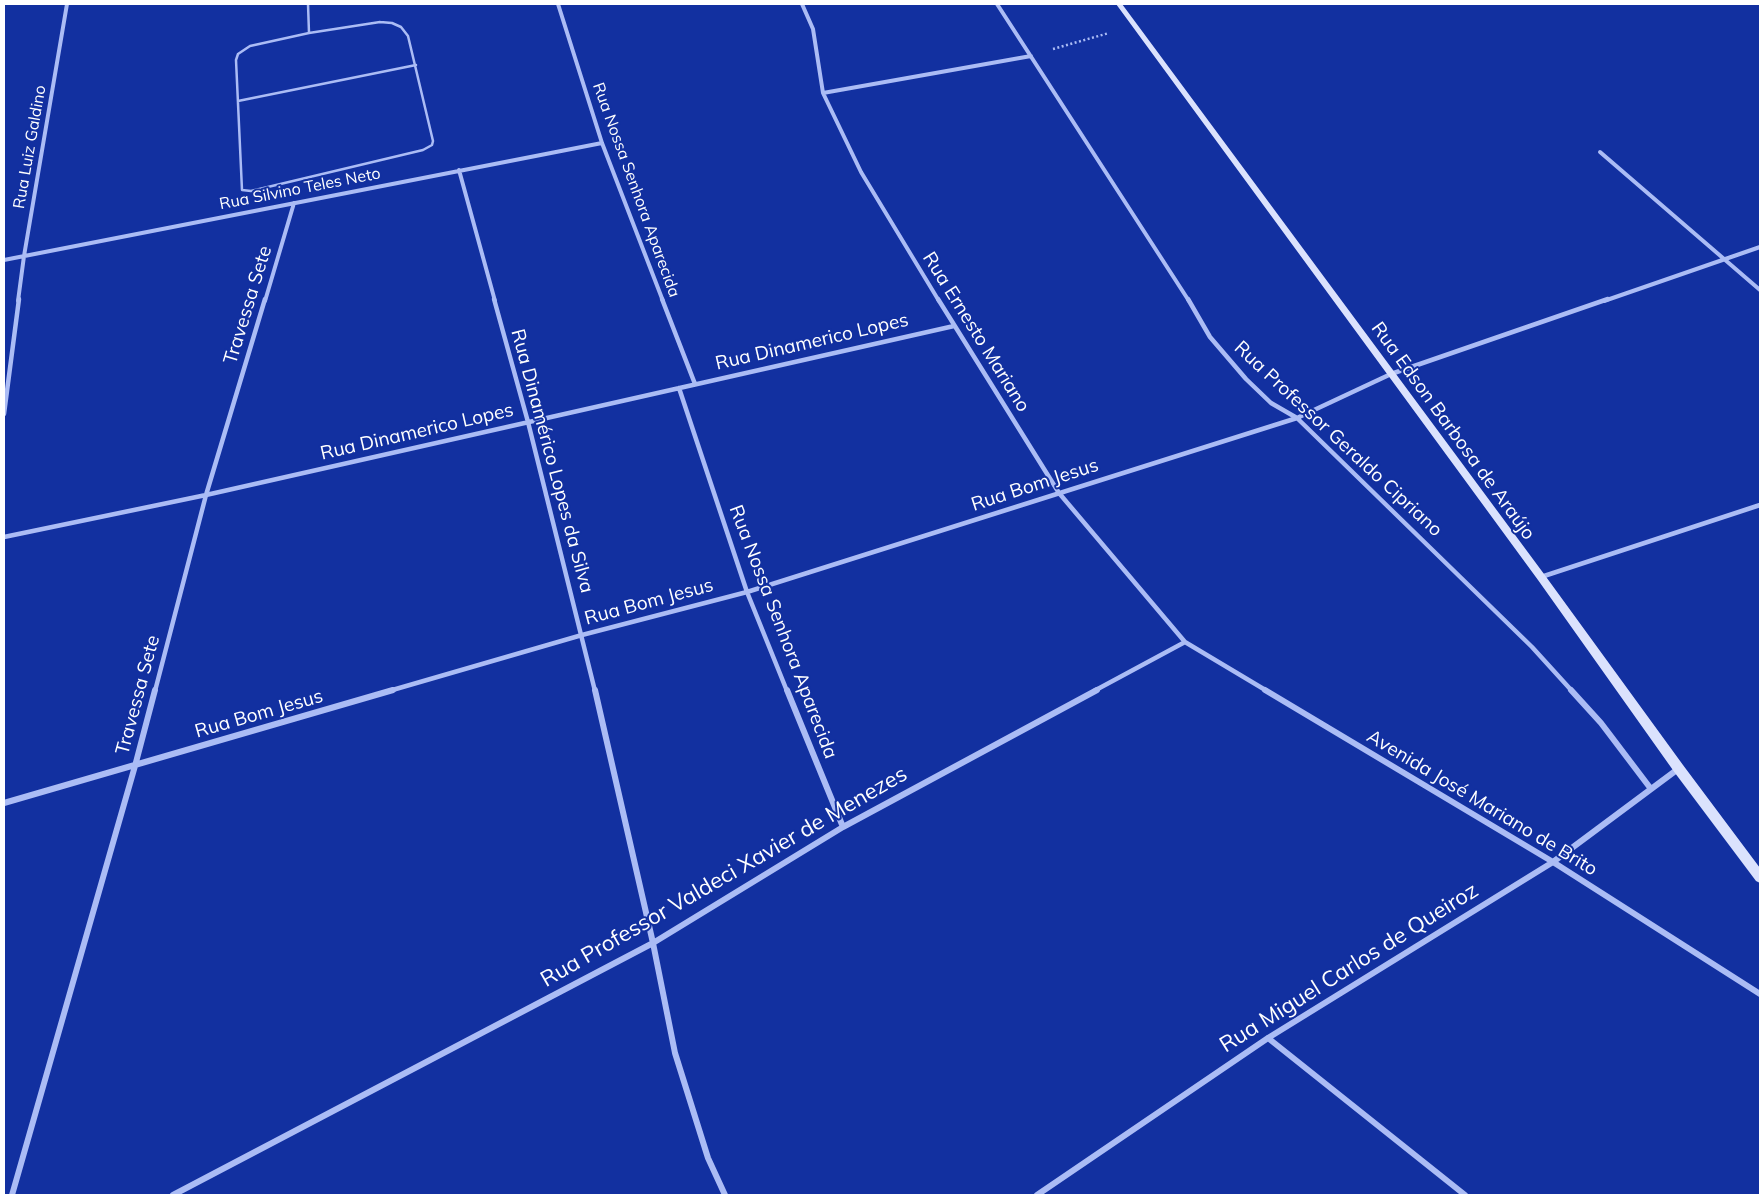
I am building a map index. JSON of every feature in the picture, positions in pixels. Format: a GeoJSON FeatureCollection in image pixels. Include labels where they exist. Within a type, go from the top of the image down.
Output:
{"type":"FeatureCollection","features":[{"type":"Feature","properties":{"kind":"street","name":"Rua Luiz Galdino"},"geometry":{"type":"LineString","coordinates":[[4,414],[24,256],[67,4]]}},
{"type":"Feature","properties":{"kind":"street","name":"Rua Nossa Senhora Aparecida"},"geometry":{"type":"LineString","coordinates":[[558,4],[602,142],[695,384]]}},
{"type":"Feature","properties":{"kind":"street","name":"Rua Ernesto Mariano"},"geometry":{"type":"LineString","coordinates":[[802,4],[813,29],[824,93],[861,172],[954,326],[1059,493],[1185,642]]}},
{"type":"Feature","properties":{"kind":"street","name":"Rua Professor Geraldo Cipriano"},"geometry":{"type":"LineString","coordinates":[[998,4],[1174,275],[1210,337],[1246,379],[1265,397],[1297,418],[1532,647],[1601,724],[1651,789]]}},
{"type":"Feature","properties":{"kind":"street","name":"Rua Edson Barbosa de Araújo"},"geometry":{"type":"LineString","coordinates":[[1119,4],[1760,877]]}},
{"type":"Feature","properties":{"kind":"street"},"geometry":{"type":"LineString","coordinates":[[824,93],[1031,56]]}},
{"type":"Feature","properties":{"kind":"street","name":"Rua Silvino Teles Neto"},"geometry":{"type":"LineString","coordinates":[[4,260],[602,142]]}},
{"type":"Feature","properties":{"kind":"street"},"geometry":{"type":"LineString","coordinates":[[1600,152],[1760,290]]}},
{"type":"Feature","properties":{"kind":"street","name":"Rua Dinamérico Lopes da Silva"},"geometry":{"type":"LineString","coordinates":[[459,170],[528,422],[582,635],[653,943],[676,1053],[708,1158],[725,1195]]}},
{"type":"Feature","properties":{"kind":"street","name":"Travessa Sete"},"geometry":{"type":"LineString","coordinates":[[12,1195],[135,766],[206,495],[294,203]]}},
{"type":"Feature","properties":{"kind":"street","name":"Rua Bom Jesus"},"geometry":{"type":"LineString","coordinates":[[4,804],[582,635],[747,592],[1297,418],[1391,374],[1760,247]]}},
{"type":"Feature","properties":{"kind":"street","name":"Rua Dinamerico Lopes"},"geometry":{"type":"LineString","coordinates":[[4,536],[206,495],[954,326]]}},
{"type":"Feature","properties":{"kind":"street","name":"Rua Nossa Senhora Aparecida"},"geometry":{"type":"LineString","coordinates":[[679,388],[747,592],[843,827]]}},
{"type":"Feature","properties":{"kind":"street"},"geometry":{"type":"LineString","coordinates":[[1541,577],[1760,505]]}},
{"type":"Feature","properties":{"kind":"street","name":"Rua Professor Valdeci Xavier de Menezes"},"geometry":{"type":"LineString","coordinates":[[173,1195],[653,943],[843,827],[1185,642]]}},
{"type":"Feature","properties":{"kind":"street","name":"Avenida José Mariano de Brito"},"geometry":{"type":"LineString","coordinates":[[1185,642],[1553,862],[1760,994]]}},
{"type":"Feature","properties":{"kind":"street","name":"Rua Miguel Carlos de Queiroz"},"geometry":{"type":"LineString","coordinates":[[1037,1195],[1268,1038],[1553,862],[1679,768]]}},
{"type":"Feature","properties":{"kind":"street"},"geometry":{"type":"LineString","coordinates":[[1268,1038],[1465,1195]]}},
{"type":"Feature","properties":{"kind":"lane"},"geometry":{"type":"LineString","coordinates":[[308,4],[309,33]]}},
{"type":"Feature","properties":{"kind":"lane"},"geometry":{"type":"LineString","coordinates":[[380,22],[392,23],[402,27],[408,36],[416,65],[433,141],[428,149],[251,191],[241,188],[236,60],[238,54],[250,46],[309,33],[380,22]]}},
{"type":"Feature","properties":{"kind":"lane"},"geometry":{"type":"LineString","coordinates":[[238,102],[416,65]]}},
{"type":"Feature","properties":{"kind":"path"},"geometry":{"type":"LineString","coordinates":[[1031,56],[1135,25]]}}]}
